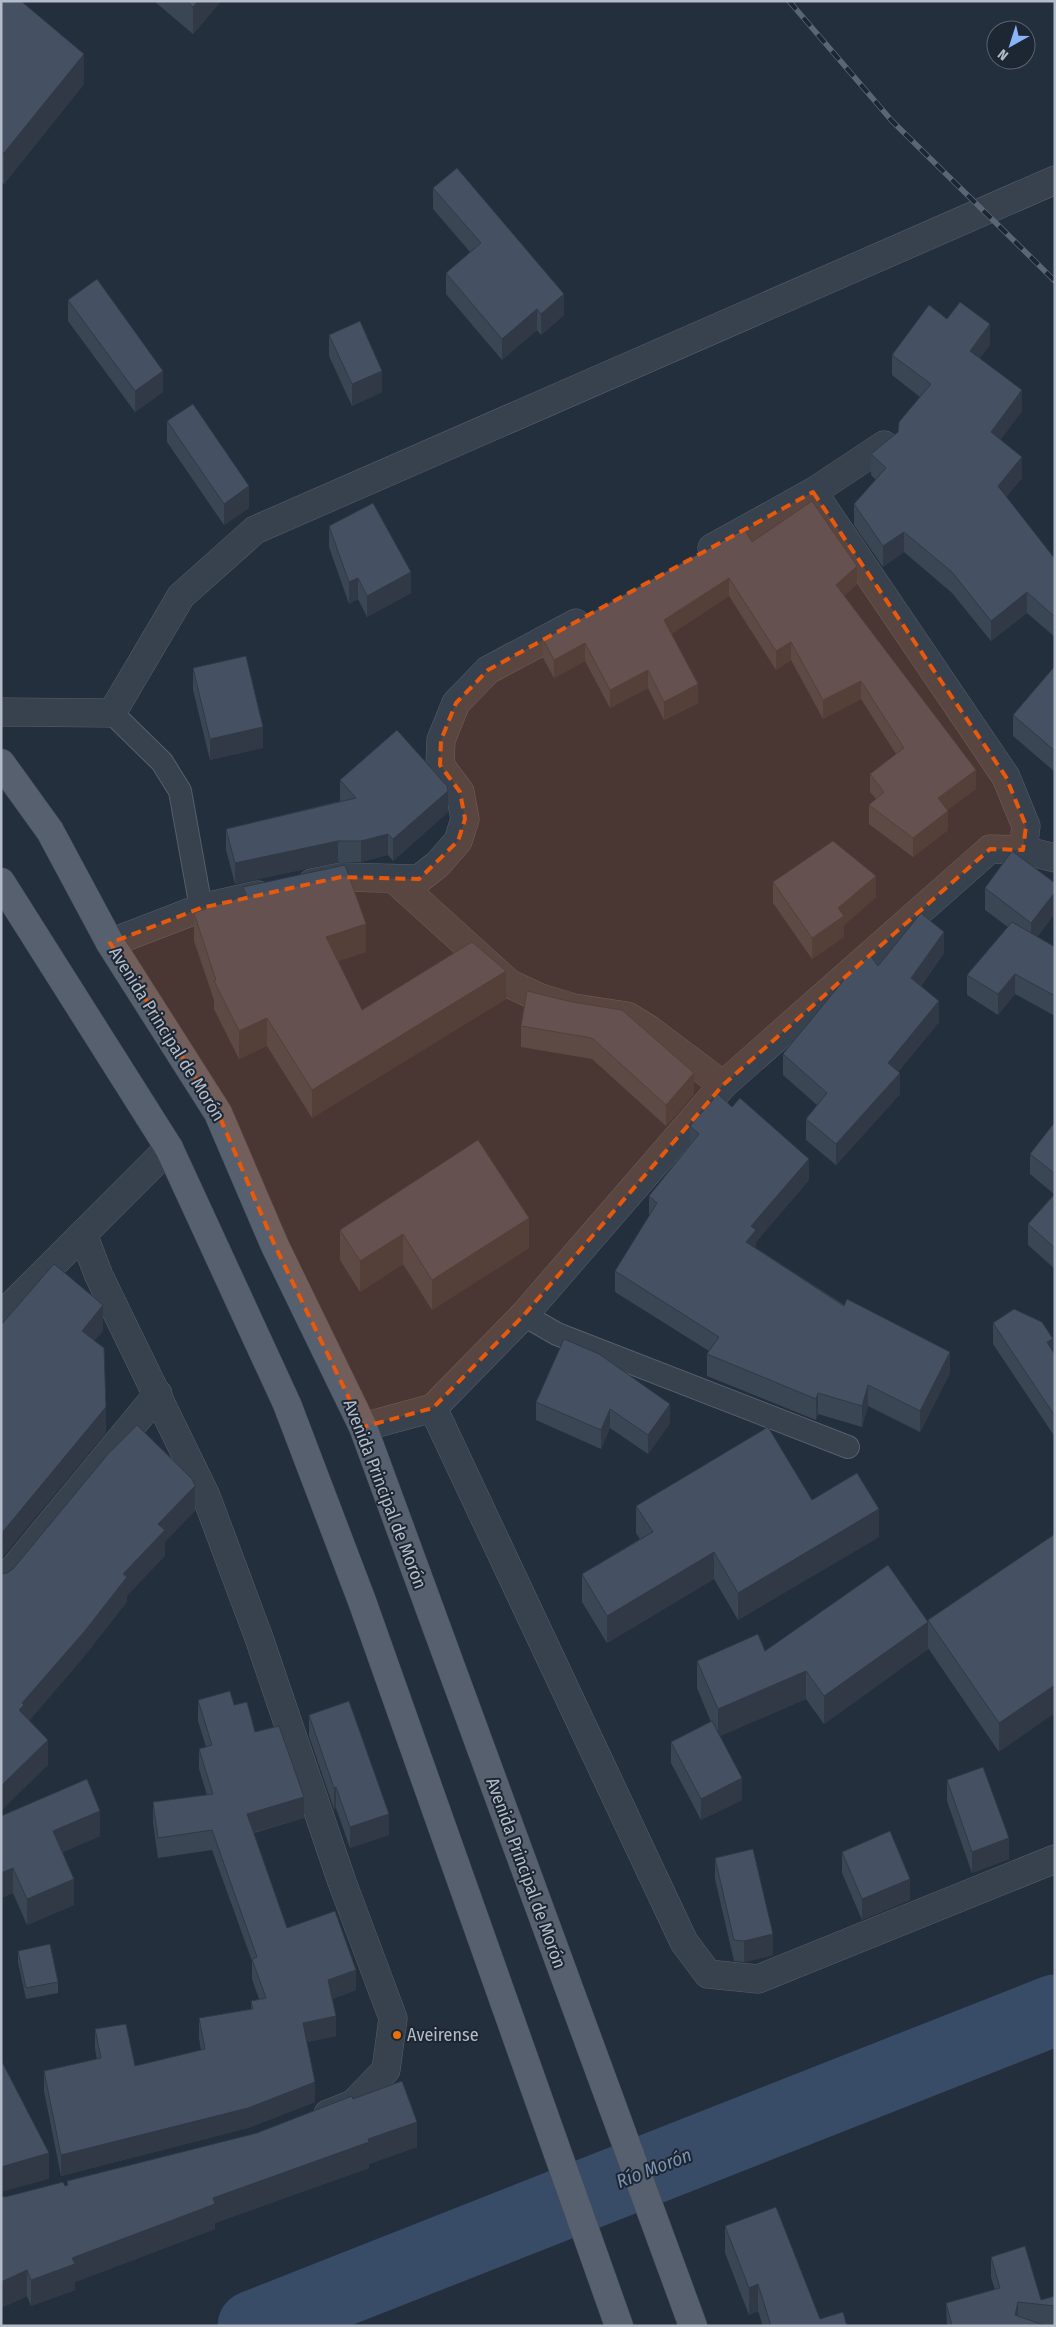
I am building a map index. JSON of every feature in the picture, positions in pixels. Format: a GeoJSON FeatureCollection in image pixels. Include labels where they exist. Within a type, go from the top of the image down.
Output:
{"type":"FeatureCollection","features":[{"type":"Feature","properties":{"kind":"main road","name":"Avenida Principal de Morón"},"geometry":{"type":"LineString","coordinates":[[1,763],[50,831],[110,943],[218,1113],[275,1246],[363,1428],[693,2326]]}},
{"type":"Feature","properties":{"kind":"main road"},"geometry":{"type":"LineString","coordinates":[[1,882],[169,1148],[287,1404],[365,1610],[619,2326]]}},
{"type":"Feature","properties":{"kind":"street"},"geometry":{"type":"LineString","coordinates":[[1,712],[112,713],[182,596],[255,530],[1055,180]]}},
{"type":"Feature","properties":{"kind":"street"},"geometry":{"type":"LineString","coordinates":[[691,559],[813,492],[884,445]]}},
{"type":"Feature","properties":{"kind":"street"},"geometry":{"type":"LineString","coordinates":[[813,492],[1006,778],[1026,826],[1023,850]]}},
{"type":"Feature","properties":{"kind":"street"},"geometry":{"type":"LineString","coordinates":[[110,943],[201,908],[341,877],[419,880],[438,864],[458,841],[465,819],[460,792],[440,765],[441,740],[456,703],[488,670],[596,612]]}},
{"type":"Feature","properties":{"kind":"street"},"geometry":{"type":"LineString","coordinates":[[363,1428],[433,1408],[524,1315],[723,1084],[990,849],[1023,850],[1055,858]]}},
{"type":"Feature","properties":{"kind":"street"},"geometry":{"type":"LineString","coordinates":[[394,879],[510,984],[538,997],[574,1008],[627,1016],[650,1030],[723,1084]]}},
{"type":"Feature","properties":{"kind":"street"},"geometry":{"type":"LineString","coordinates":[[1,1316],[169,1148]]}},
{"type":"Feature","properties":{"kind":"street"},"geometry":{"type":"LineString","coordinates":[[83,1234],[99,1276],[206,1496],[259,1638],[342,1882],[393,2018],[386,2070],[353,2104],[308,2122]]}},
{"type":"Feature","properties":{"kind":"street"},"geometry":{"type":"LineString","coordinates":[[1,1584],[158,1394]]}},
{"type":"Feature","properties":{"kind":"street"},"geometry":{"type":"LineString","coordinates":[[433,1408],[684,1942],[708,1974],[758,1979],[1055,1860]]}},
{"type":"Feature","properties":{"kind":"lane"},"geometry":{"type":"LineString","coordinates":[[112,713],[162,762],[180,792],[201,908]]}},
{"type":"Feature","properties":{"kind":"lane"},"geometry":{"type":"LineString","coordinates":[[524,1315],[557,1334],[848,1447]]}},
{"type":"Feature","properties":{"kind":"highlighted area"},"geometry":{"type":"Polygon","coordinates":[[[813,492],[1006,777],[1026,826],[1023,850],[990,849],[723,1085],[524,1315],[433,1408],[363,1427],[275,1246],[218,1113],[110,943],[201,908],[341,877],[419,879],[458,841],[465,819],[460,792],[440,765],[441,740],[456,703],[488,670],[813,492]]]}},
{"type":"Feature","properties":{"kind":"building"},"geometry":{"type":"Polygon","coordinates":[[[1,1],[21,1],[84,54],[4,153],[1,151],[1,1]]]}},
{"type":"Feature","properties":{"kind":"building"},"geometry":{"type":"Polygon","coordinates":[[[187,1],[198,1],[193,7],[187,1]]]}},
{"type":"Feature","properties":{"kind":"building"},"geometry":{"type":"Polygon","coordinates":[[[457,168],[564,294],[541,314],[537,309],[502,339],[446,273],[481,243],[433,188],[457,168]]]}},
{"type":"Feature","properties":{"kind":"building"},"geometry":{"type":"Polygon","coordinates":[[[97,279],[163,371],[135,391],[68,300],[97,279]]]}},
{"type":"Feature","properties":{"kind":"building"},"geometry":{"type":"Polygon","coordinates":[[[960,302],[990,324],[970,351],[1022,390],[991,432],[1022,457],[998,486],[1055,559],[1055,617],[1027,592],[991,621],[952,572],[904,532],[883,546],[854,504],[886,468],[871,454],[898,432],[899,422],[931,384],[892,355],[929,305],[947,319],[960,302]]]}},
{"type":"Feature","properties":{"kind":"building"},"geometry":{"type":"Polygon","coordinates":[[[360,321],[382,371],[352,384],[329,335],[360,321]]]}},
{"type":"Feature","properties":{"kind":"building"},"geometry":{"type":"Polygon","coordinates":[[[193,404],[249,486],[224,504],[167,421],[193,404]]]}},
{"type":"Feature","properties":{"kind":"building"},"geometry":{"type":"Polygon","coordinates":[[[812,501],[857,566],[836,585],[976,770],[938,798],[948,811],[913,838],[869,805],[884,792],[870,774],[904,748],[861,681],[823,700],[791,642],[776,651],[729,578],[664,620],[698,684],[664,702],[648,670],[610,690],[585,643],[554,660],[543,639],[744,529],[752,542],[812,501]]]}},
{"type":"Feature","properties":{"kind":"building"},"geometry":{"type":"Polygon","coordinates":[[[373,503],[411,572],[367,596],[358,578],[349,582],[329,526],[373,503]]]}},
{"type":"Feature","properties":{"kind":"building"},"geometry":{"type":"Polygon","coordinates":[[[246,656],[263,727],[210,739],[193,668],[246,656]]]}},
{"type":"Feature","properties":{"kind":"building"},"geometry":{"type":"Polygon","coordinates":[[[1055,666],[1055,751],[1013,715],[1055,666]]]}},
{"type":"Feature","properties":{"kind":"building"},"geometry":{"type":"Polygon","coordinates":[[[397,730],[447,786],[448,791],[393,839],[388,834],[361,841],[338,841],[235,863],[226,829],[356,798],[340,780],[397,730]]]}},
{"type":"Feature","properties":{"kind":"building"},"geometry":{"type":"Polygon","coordinates":[[[833,841],[876,876],[838,908],[844,916],[812,938],[773,882],[833,841]]]}},
{"type":"Feature","properties":{"kind":"building"},"geometry":{"type":"Polygon","coordinates":[[[1012,851],[1055,883],[1055,892],[1031,923],[985,888],[1012,851]]]}},
{"type":"Feature","properties":{"kind":"building"},"geometry":{"type":"Polygon","coordinates":[[[345,865],[366,924],[326,937],[362,1010],[472,942],[506,971],[312,1090],[267,1018],[239,1031],[214,981],[216,980],[194,913],[246,895],[243,887],[345,865]]]}},
{"type":"Feature","properties":{"kind":"building"},"geometry":{"type":"Polygon","coordinates":[[[921,913],[944,932],[911,978],[939,1001],[888,1063],[900,1073],[836,1144],[806,1119],[827,1093],[783,1054],[852,970],[870,955],[878,966],[921,913]]]}},
{"type":"Feature","properties":{"kind":"building"},"geometry":{"type":"Polygon","coordinates":[[[1012,922],[1055,947],[1055,996],[1015,974],[998,994],[967,975],[1012,922]]]}},
{"type":"Feature","properties":{"kind":"building"},"geometry":{"type":"Polygon","coordinates":[[[527,991],[572,1002],[622,1010],[694,1073],[666,1105],[592,1038],[521,1026],[527,991]]]}},
{"type":"Feature","properties":{"kind":"building"},"geometry":{"type":"Polygon","coordinates":[[[718,1094],[732,1107],[740,1098],[809,1159],[751,1226],[756,1230],[746,1242],[844,1306],[847,1299],[950,1352],[920,1411],[868,1385],[862,1406],[818,1393],[816,1399],[707,1354],[719,1337],[615,1271],[657,1203],[649,1196],[699,1134],[690,1126],[718,1094]]]}},
{"type":"Feature","properties":{"kind":"building"},"geometry":{"type":"Polygon","coordinates":[[[1055,1122],[1055,1174],[1030,1154],[1055,1122]]]}},
{"type":"Feature","properties":{"kind":"building"},"geometry":{"type":"Polygon","coordinates":[[[478,1140],[529,1218],[432,1280],[403,1234],[360,1261],[340,1230],[478,1140]]]}},
{"type":"Feature","properties":{"kind":"building"},"geometry":{"type":"Polygon","coordinates":[[[1055,1194],[1055,1248],[1028,1224],[1055,1194]]]}},
{"type":"Feature","properties":{"kind":"building"},"geometry":{"type":"Polygon","coordinates":[[[54,1264],[103,1305],[82,1331],[104,1348],[106,1407],[1,1534],[1,1325],[54,1264]]]}},
{"type":"Feature","properties":{"kind":"building"},"geometry":{"type":"Polygon","coordinates":[[[1014,1309],[1042,1322],[1053,1339],[1047,1342],[1055,1355],[1055,1416],[993,1323],[1014,1309]]]}},
{"type":"Feature","properties":{"kind":"building"},"geometry":{"type":"Polygon","coordinates":[[[564,1339],[599,1354],[670,1404],[648,1435],[610,1409],[601,1430],[536,1402],[564,1339]]]}},
{"type":"Feature","properties":{"kind":"building"},"geometry":{"type":"Polygon","coordinates":[[[137,1425],[192,1479],[195,1486],[158,1524],[165,1530],[123,1574],[127,1577],[84,1632],[22,1703],[24,1705],[19,1710],[48,1740],[1,1786],[1,1574],[13,1569],[108,1454],[137,1425]]]}},
{"type":"Feature","properties":{"kind":"building"},"geometry":{"type":"Polygon","coordinates":[[[768,1427],[812,1500],[857,1473],[879,1509],[738,1593],[714,1552],[607,1616],[582,1574],[653,1532],[636,1506],[768,1427]]]}},
{"type":"Feature","properties":{"kind":"building"},"geometry":{"type":"Polygon","coordinates":[[[1055,1534],[1055,1685],[999,1723],[928,1620],[1055,1534]]]}},
{"type":"Feature","properties":{"kind":"building"},"geometry":{"type":"Polygon","coordinates":[[[888,1565],[928,1622],[824,1696],[806,1671],[718,1709],[697,1661],[758,1634],[765,1651],[888,1565]]]}},
{"type":"Feature","properties":{"kind":"building"},"geometry":{"type":"Polygon","coordinates":[[[230,1691],[234,1705],[247,1702],[255,1732],[279,1726],[304,1797],[247,1814],[287,1928],[335,1911],[356,1970],[328,1980],[336,2016],[303,2023],[315,2082],[248,2108],[61,2155],[44,2071],[101,2058],[95,2029],[126,2024],[135,2066],[205,2049],[199,2018],[253,2009],[251,2001],[266,1998],[252,1959],[257,1957],[212,1830],[158,1838],[153,1802],[213,1794],[199,1749],[212,1745],[198,1700],[230,1691]]]}},
{"type":"Feature","properties":{"kind":"building"},"geometry":{"type":"Polygon","coordinates":[[[349,1701],[389,1814],[350,1827],[336,1787],[334,1788],[309,1715],[349,1701]]]}},
{"type":"Feature","properties":{"kind":"building"},"geometry":{"type":"Polygon","coordinates":[[[712,1721],[742,1778],[701,1799],[671,1742],[712,1721]]]}},
{"type":"Feature","properties":{"kind":"building"},"geometry":{"type":"Polygon","coordinates":[[[983,1767],[1009,1838],[972,1852],[947,1780],[983,1767]]]}},
{"type":"Feature","properties":{"kind":"building"},"geometry":{"type":"Polygon","coordinates":[[[87,1779],[100,1811],[53,1831],[74,1879],[27,1899],[13,1868],[1,1873],[1,1816],[87,1779]]]}},
{"type":"Feature","properties":{"kind":"building"},"geometry":{"type":"Polygon","coordinates":[[[890,1831],[910,1879],[862,1899],[842,1852],[890,1831]]]}},
{"type":"Feature","properties":{"kind":"building"},"geometry":{"type":"Polygon","coordinates":[[[753,1849],[773,1934],[744,1941],[734,1940],[715,1858],[753,1849]]]}},
{"type":"Feature","properties":{"kind":"building"},"geometry":{"type":"Polygon","coordinates":[[[50,1944],[58,1982],[26,1988],[18,1951],[50,1944]]]}},
{"type":"Feature","properties":{"kind":"building"},"geometry":{"type":"Polygon","coordinates":[[[1,2060],[49,2153],[1,2167],[1,2060]]]}},
{"type":"Feature","properties":{"kind":"building"},"geometry":{"type":"Polygon","coordinates":[[[402,2081],[417,2122],[368,2139],[369,2142],[213,2198],[215,2204],[72,2258],[75,2264],[31,2280],[27,2270],[1,2282],[1,2196],[5,2197],[63,2182],[65,2186],[68,2185],[67,2181],[257,2133],[352,2096],[353,2099],[402,2081]]]}},
{"type":"Feature","properties":{"kind":"building"},"geometry":{"type":"Polygon","coordinates":[[[776,2207],[820,2319],[843,2312],[847,2326],[771,2326],[758,2284],[749,2288],[725,2226],[776,2207]]]}},
{"type":"Feature","properties":{"kind":"building"},"geometry":{"type":"Polygon","coordinates":[[[1025,2246],[1041,2300],[1055,2296],[1055,2306],[1018,2302],[1015,2315],[1046,2326],[950,2326],[952,2325],[946,2303],[1000,2288],[991,2257],[1025,2246]]]}},
{"type":"Feature","properties":{"kind":"waterway","name":"Río Morón"},"geometry":{"type":"LineString","coordinates":[[253,2326],[1055,2010]]}},
{"type":"Feature","properties":{"kind":"railway"},"geometry":{"type":"LineString","coordinates":[[789,1],[892,121],[1055,281]]}},
{"type":"Feature","properties":{"kind":"place","name":"Aveirense"},"geometry":{"type":"Point","coordinates":[397,2035]}}]}
